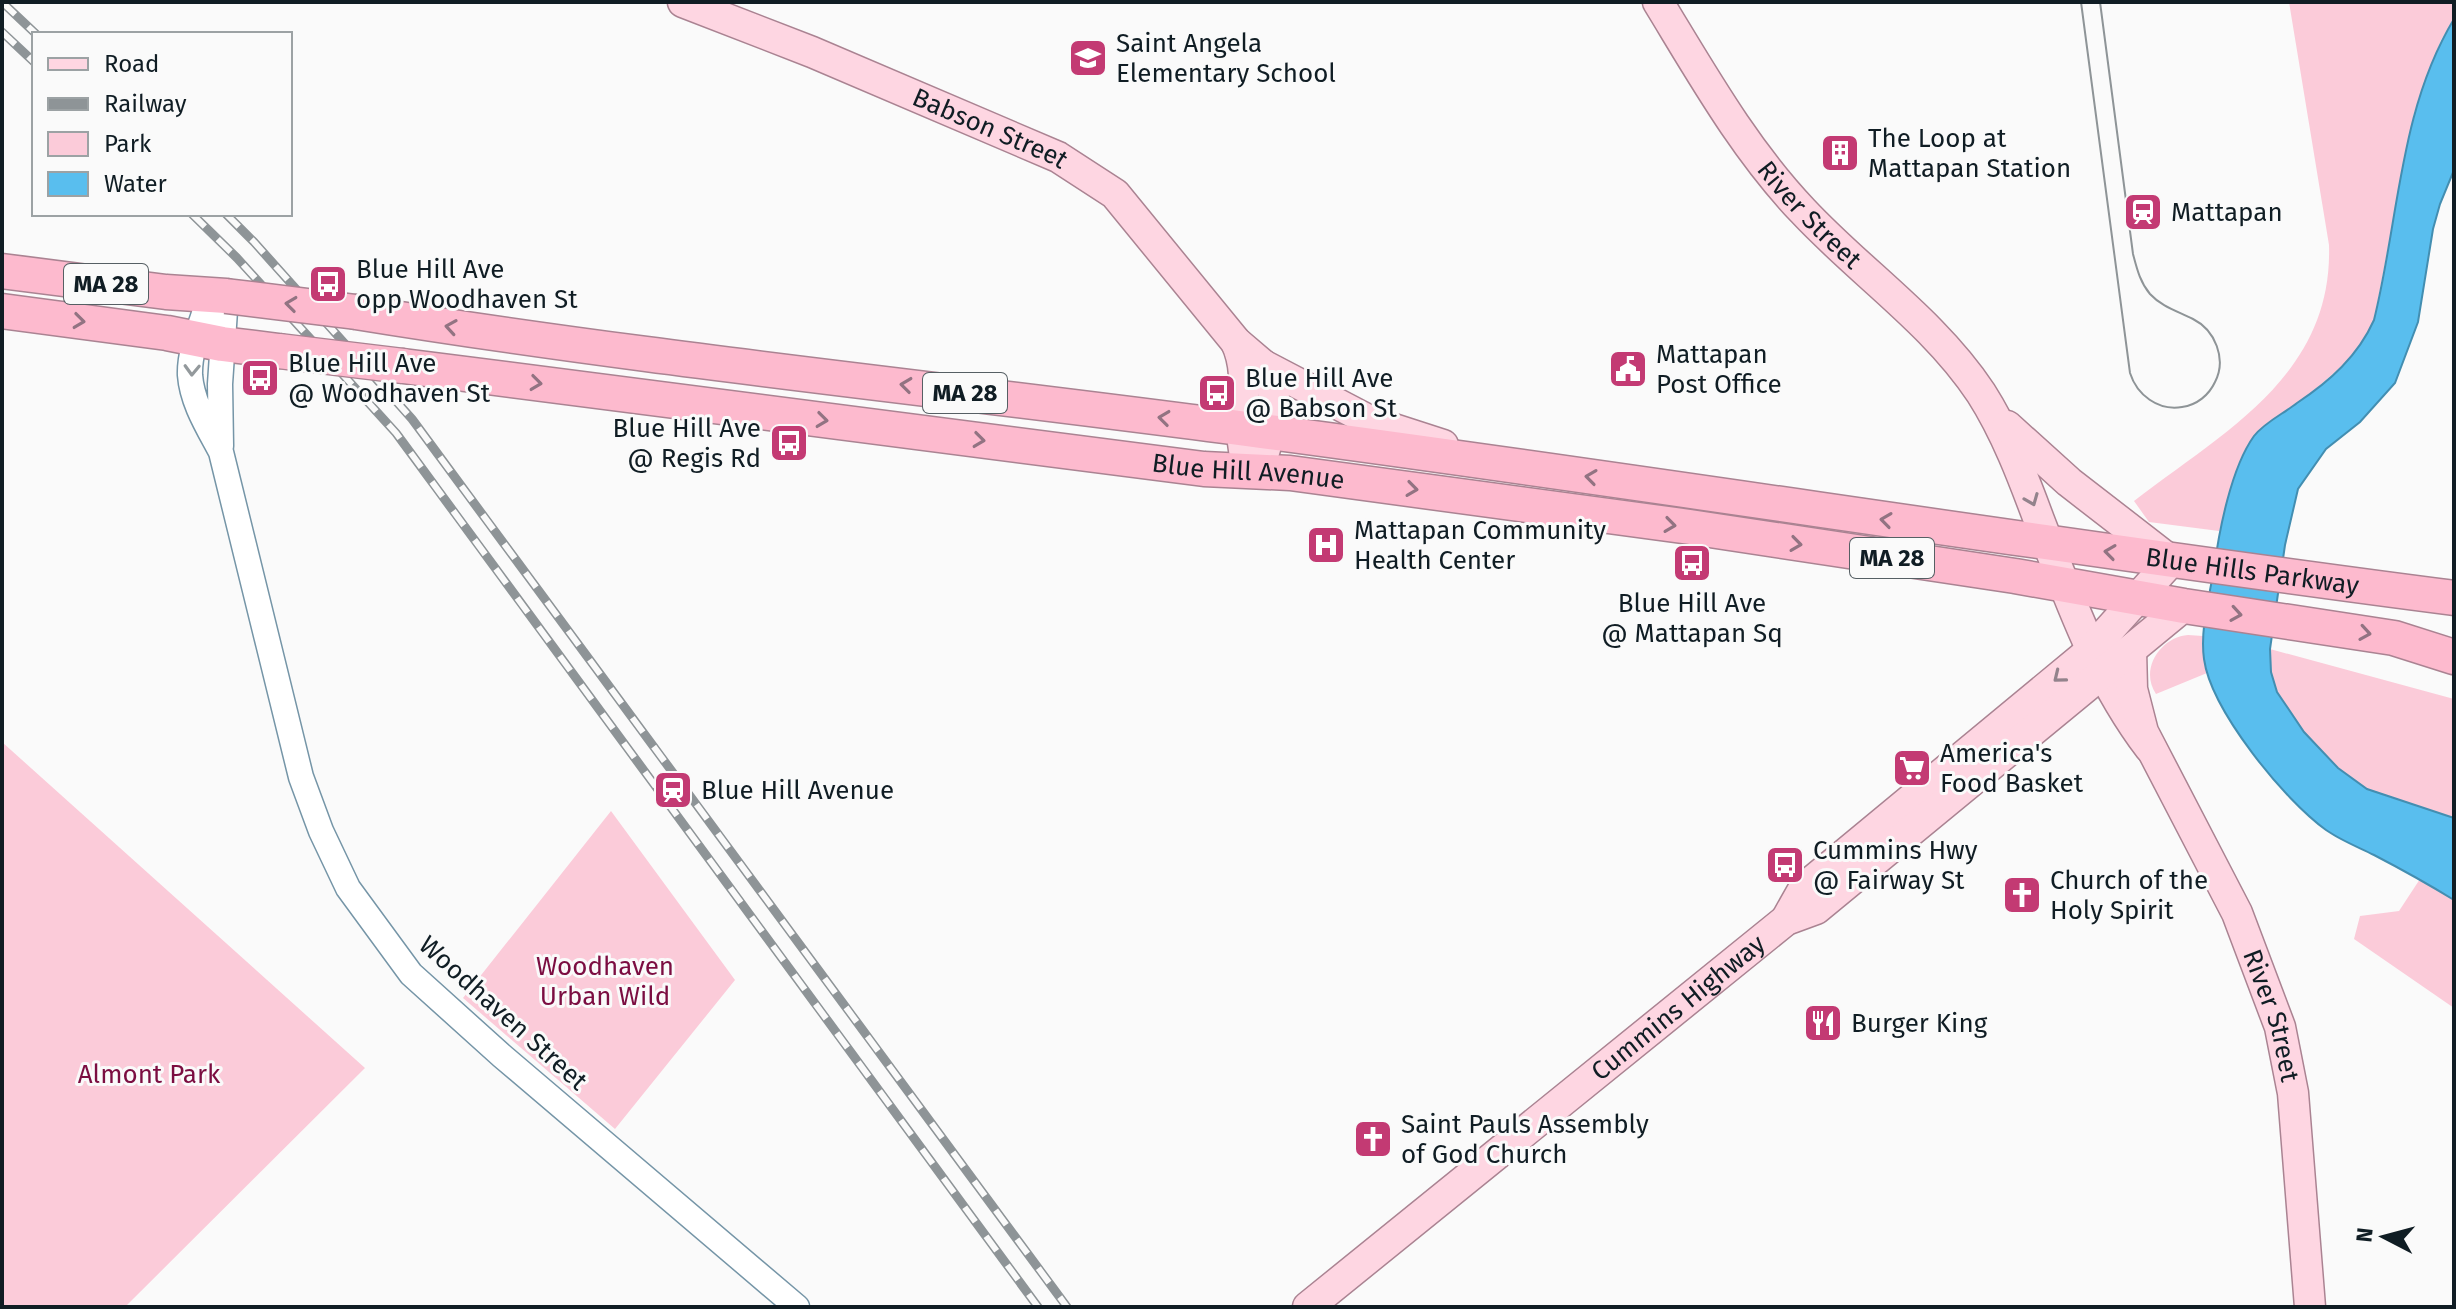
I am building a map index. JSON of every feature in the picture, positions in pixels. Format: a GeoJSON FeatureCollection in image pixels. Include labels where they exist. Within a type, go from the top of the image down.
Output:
{"type":"FeatureCollection","features":[{"type":"Feature","properties":{"kind":"highway","name":"Blue Hill Avenue"},"geometry":{"type":"LineString","coordinates":[[2,271],[356,312],[569,343],[1255,430],[2049,544]]}},
{"type":"Feature","properties":{"kind":"highway","name":"Blue Hill Avenue"},"geometry":{"type":"LineString","coordinates":[[2,311],[279,351],[1189,467],[1290,473],[1690,527],[2065,585]]}},
{"type":"Feature","properties":{"kind":"highway"},"geometry":{"type":"LineString","coordinates":[[1372,484],[1377,447]]}},
{"type":"Feature","properties":{"kind":"highway","name":"Blue Hills Parkway"},"geometry":{"type":"LineString","coordinates":[[2049,544],[2454,598]]}},
{"type":"Feature","properties":{"kind":"highway","name":"Blue Hills Parkway"},"geometry":{"type":"LineString","coordinates":[[2065,585],[2394,638],[2454,657]]}},
{"type":"Feature","properties":{"kind":"main road","name":"Babson Street"},"geometry":{"type":"LineString","coordinates":[[683,2],[812,52],[1058,157],[1115,194],[1236,342],[1263,365],[1273,386],[1244,450],[1252,471]]}},
{"type":"Feature","properties":{"kind":"main road","name":"River Street"},"geometry":{"type":"LineString","coordinates":[[1658,2],[1748,144],[1789,196],[1942,345],[1989,407],[2044,462],[2181,562]]}},
{"type":"Feature","properties":{"kind":"main road","name":"Babson Street"},"geometry":{"type":"LineString","coordinates":[[1236,342],[1245,372],[1255,430]]}},
{"type":"Feature","properties":{"kind":"main road","name":"Blue Hill Avenue"},"geometry":{"type":"LineString","coordinates":[[1263,365],[1382,426],[1510,465]]}},
{"type":"Feature","properties":{"kind":"main road","name":"River Street"},"geometry":{"type":"LineString","coordinates":[[1989,407],[2010,448],[2098,661],[2122,710],[2150,748]]}},
{"type":"Feature","properties":{"kind":"main road","name":"Cummins Highway"},"geometry":{"type":"LineString","coordinates":[[2098,661],[2138,598],[2181,562]]}},
{"type":"Feature","properties":{"kind":"main road","name":"Cummins Highway"},"geometry":{"type":"LineString","coordinates":[[1308,1307],[1786,920],[1804,888],[2098,661],[2131,650],[2184,606]]}},
{"type":"Feature","properties":{"kind":"main road","name":"River Street"},"geometry":{"type":"LineString","coordinates":[[2131,650],[2133,697],[2138,720],[2237,913],[2280,1027],[2293,1093],[2310,1307]]}},
{"type":"Feature","properties":{"kind":"street","name":"Woodhaven Street"},"geometry":{"type":"LineString","coordinates":[[218,295],[209,341],[190,366],[192,386],[201,413],[221,452],[301,777],[321,831],[348,888],[411,974],[502,1056],[797,1307]]}},
{"type":"Feature","properties":{"kind":"green space"},"geometry":{"type":"Polygon","coordinates":[[[2289,2],[2454,2],[2454,19],[2441,40],[2414,113],[2374,320],[2364,343],[2246,450],[2219,531],[2149,522],[2134,501],[2237,424],[2267,396],[2293,365],[2313,330],[2326,290],[2329,245],[2289,2]]]}},
{"type":"Feature","properties":{"kind":"green space"},"geometry":{"type":"Polygon","coordinates":[[[2188,635],[2203,636],[2207,673],[2156,694],[2150,675],[2156,656],[2169,642],[2188,635]]]}},
{"type":"Feature","properties":{"kind":"green space"},"geometry":{"type":"Polygon","coordinates":[[[2270,649],[2454,699],[2454,818],[2375,793],[2353,780],[2327,758],[2293,719],[2277,692],[2270,649]]]}},
{"type":"Feature","properties":{"kind":"green space","name":"Almont Park"},"geometry":{"type":"Polygon","coordinates":[[[2,742],[365,1068],[125,1307],[2,1307],[2,742]]]}},
{"type":"Feature","properties":{"kind":"green space","name":"Woodhaven Urban Wild"},"geometry":{"type":"Polygon","coordinates":[[[611,811],[735,980],[615,1129],[463,998],[611,811]]]}},
{"type":"Feature","properties":{"kind":"green space"},"geometry":{"type":"Polygon","coordinates":[[[2420,879],[2454,900],[2454,1008],[2354,939],[2360,916],[2399,911],[2420,879]]]}},
{"type":"Feature","properties":{"kind":"water"},"geometry":{"type":"Polygon","coordinates":[[[2454,19],[2454,170],[2433,229],[2418,322],[2395,383],[2360,422],[2326,449],[2298,489],[2285,545],[2270,649],[2271,672],[2277,692],[2304,732],[2338,768],[2367,789],[2454,818],[2454,900],[2331,834],[2290,798],[2252,752],[2220,703],[2204,659],[2203,637],[2223,519],[2246,449],[2263,426],[2321,386],[2342,367],[2360,345],[2374,320],[2411,128],[2436,54],[2454,19]]]}},
{"type":"Feature","properties":{"kind":"tram line"},"geometry":{"type":"LineString","coordinates":[[2081,2],[2130,373],[2138,388],[2150,400],[2173,408],[2187,406],[2202,399],[2212,387],[2220,364],[2219,355],[2207,330],[2150,294],[2138,270],[2133,254],[2100,2]]}},
{"type":"Feature","properties":{"kind":"railway"},"geometry":{"type":"LineString","coordinates":[[2,2],[34,32]]}},
{"type":"Feature","properties":{"kind":"railway"},"geometry":{"type":"LineString","coordinates":[[2,32],[32,60]]}},
{"type":"Feature","properties":{"kind":"railway"},"geometry":{"type":"LineString","coordinates":[[194,216],[237,258],[396,433],[1038,1307]]}},
{"type":"Feature","properties":{"kind":"railway"},"geometry":{"type":"LineString","coordinates":[[228,216],[412,419],[1067,1307]]}},
{"type":"Feature","properties":{"kind":"place","name":"Saint Angela Elementary School"},"geometry":{"type":"Point","coordinates":[1088,58]}},
{"type":"Feature","properties":{"kind":"place","name":"The Loop at Mattapan Station"},"geometry":{"type":"Point","coordinates":[1840,153]}},
{"type":"Feature","properties":{"kind":"place","name":"Mattapan"},"geometry":{"type":"Point","coordinates":[2143,212]}},
{"type":"Feature","properties":{"kind":"place","name":"Blue Hill Ave opp Woodhaven St"},"geometry":{"type":"Point","coordinates":[328,284]}},
{"type":"Feature","properties":{"kind":"place","name":"Mattapan Post Office"},"geometry":{"type":"Point","coordinates":[1628,369]}},
{"type":"Feature","properties":{"kind":"place","name":"Blue Hill Ave @ Woodhaven St"},"geometry":{"type":"Point","coordinates":[260,378]}},
{"type":"Feature","properties":{"kind":"place","name":"Blue Hill Ave @ Babson St"},"geometry":{"type":"Point","coordinates":[1217,393]}},
{"type":"Feature","properties":{"kind":"place","name":"Blue Hill Ave @ Regis Rd"},"geometry":{"type":"Point","coordinates":[789,443]}},
{"type":"Feature","properties":{"kind":"place","name":"Mattapan Community Health Center"},"geometry":{"type":"Point","coordinates":[1326,545]}},
{"type":"Feature","properties":{"kind":"place","name":"Blue Hill Ave @ Mattapan Sq"},"geometry":{"type":"Point","coordinates":[1692,563]}},
{"type":"Feature","properties":{"kind":"place","name":"America's Food Basket"},"geometry":{"type":"Point","coordinates":[1912,768]}},
{"type":"Feature","properties":{"kind":"place","name":"Blue Hill Avenue"},"geometry":{"type":"Point","coordinates":[673,790]}},
{"type":"Feature","properties":{"kind":"place","name":"Cummins Hwy @ Fairway St"},"geometry":{"type":"Point","coordinates":[1785,865]}},
{"type":"Feature","properties":{"kind":"place","name":"Church of the Holy Spirit"},"geometry":{"type":"Point","coordinates":[2022,895]}},
{"type":"Feature","properties":{"kind":"place","name":"Burger King"},"geometry":{"type":"Point","coordinates":[1823,1023]}},
{"type":"Feature","properties":{"kind":"place","name":"Saint Pauls Assembly of God Church"},"geometry":{"type":"Point","coordinates":[1373,1139]}}]}
